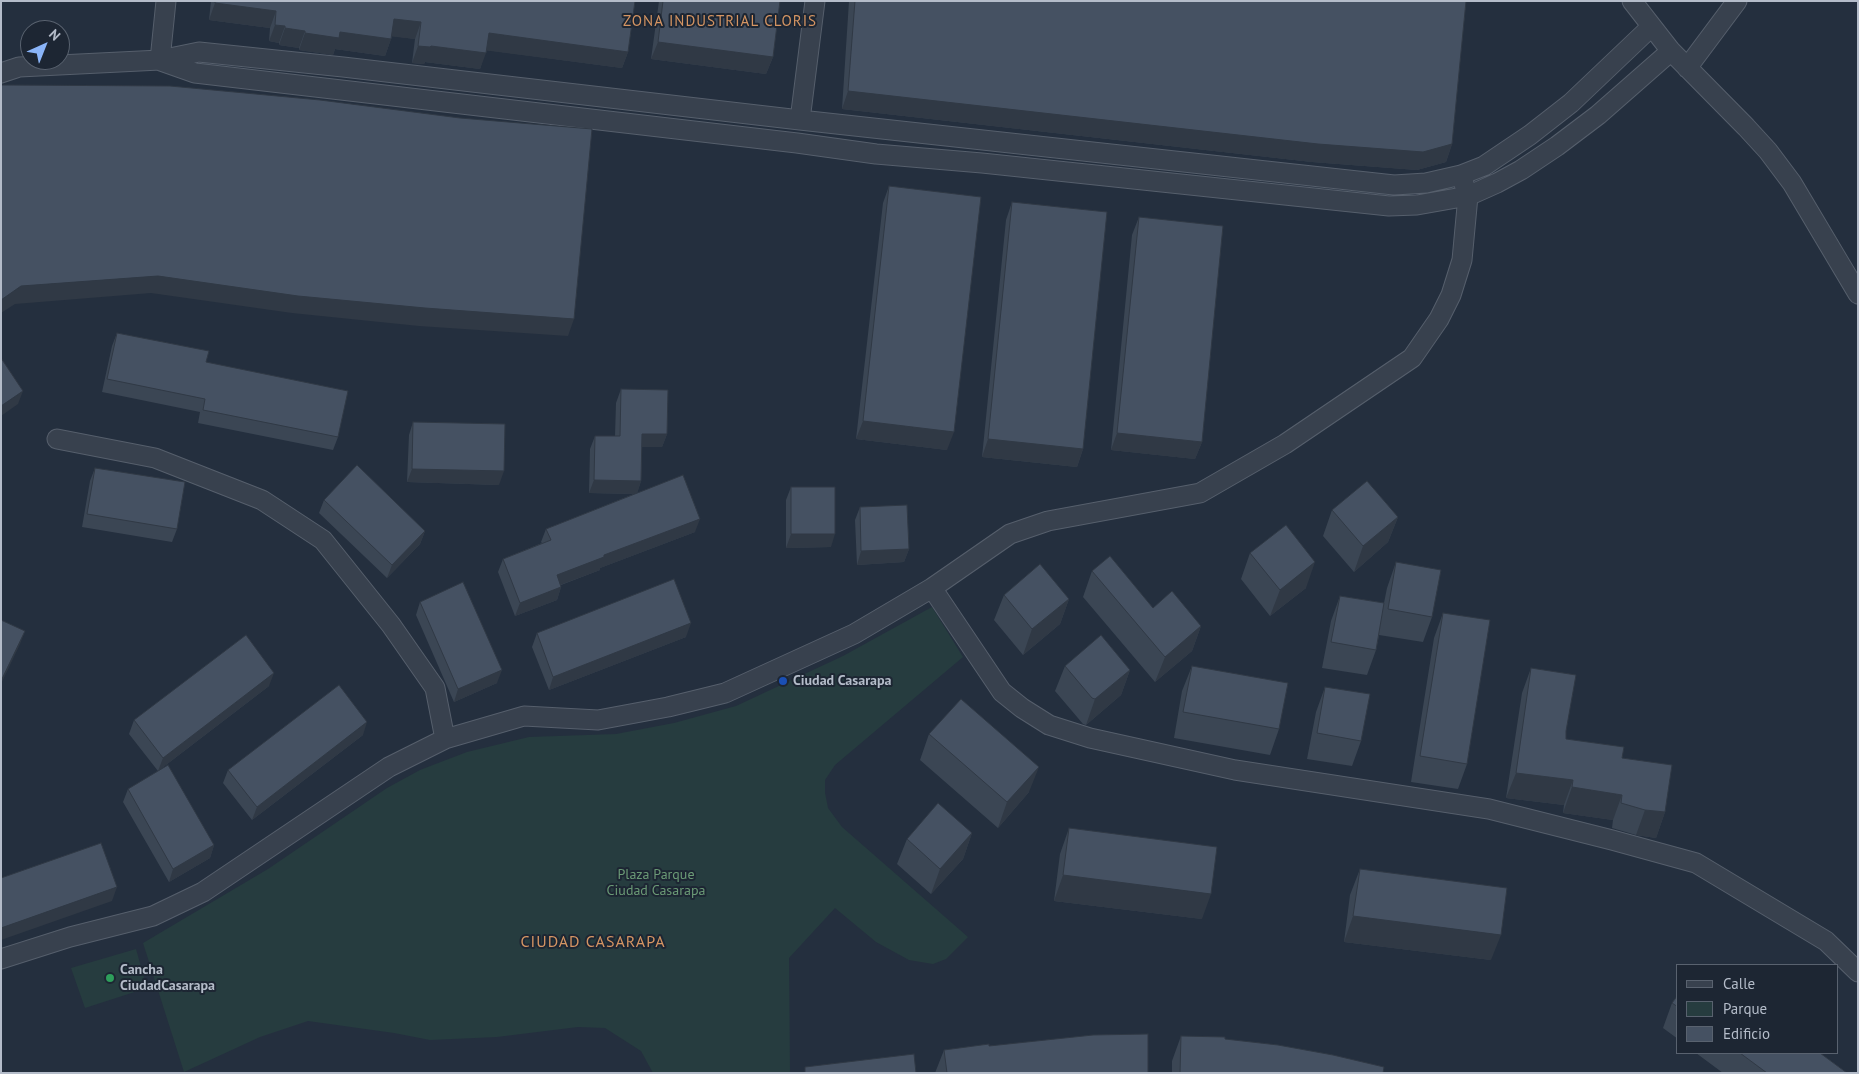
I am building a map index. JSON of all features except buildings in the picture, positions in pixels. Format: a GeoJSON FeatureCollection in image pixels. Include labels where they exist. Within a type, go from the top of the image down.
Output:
{"type":"FeatureCollection","features":[{"type":"Feature","properties":{"kind":"street"},"geometry":{"type":"LineString","coordinates":[[160,60],[166,1]]}},
{"type":"Feature","properties":{"kind":"street"},"geometry":{"type":"LineString","coordinates":[[800,120],[815,1]]}},
{"type":"Feature","properties":{"kind":"street"},"geometry":{"type":"LineString","coordinates":[[1632,1],[1671,51],[1746,127],[1792,183],[1858,294]]}},
{"type":"Feature","properties":{"kind":"street"},"geometry":{"type":"LineString","coordinates":[[1687,68],[1738,1]]}},
{"type":"Feature","properties":{"kind":"street"},"geometry":{"type":"LineString","coordinates":[[1,73],[19,67],[160,60],[199,52],[1394,185],[1426,183],[1461,175],[1484,166],[1530,135],[1571,103],[1651,27]]}},
{"type":"Feature","properties":{"kind":"street"},"geometry":{"type":"LineString","coordinates":[[160,60],[195,73],[876,154],[982,163],[1389,206],[1417,205],[1468,196],[1521,170],[1557,146],[1598,114],[1671,51]]}},
{"type":"Feature","properties":{"kind":"street"},"geometry":{"type":"LineString","coordinates":[[1,959],[70,937],[153,916],[203,892],[389,767],[445,739],[524,716],[598,720],[668,707],[724,693],[854,634],[932,588],[1010,534],[1048,521],[1200,493],[1285,444],[1412,358],[1439,318],[1451,296],[1462,260],[1468,196],[1461,175]]}},
{"type":"Feature","properties":{"kind":"street"},"geometry":{"type":"LineString","coordinates":[[56,439],[155,458],[262,500],[323,540],[391,625],[435,688],[445,739]]}},
{"type":"Feature","properties":{"kind":"street"},"geometry":{"type":"LineString","coordinates":[[932,588],[1002,692],[1022,708],[1049,724],[1090,738],[1235,770],[1489,809],[1696,863],[1826,941],[1858,972]]}},
{"type":"Feature","properties":{"kind":"green space","name":"Plaza Parque Ciudad Casarapa"},"geometry":{"type":"Polygon","coordinates":[[[932,607],[963,657],[835,765],[825,780],[825,793],[828,808],[842,827],[968,937],[946,959],[933,964],[909,960],[876,942],[835,908],[789,958],[790,1073],[653,1073],[641,1051],[605,1028],[578,1027],[497,1037],[430,1040],[308,1021],[260,1037],[184,1072],[143,943],[268,869],[387,788],[420,770],[467,752],[529,737],[616,734],[674,723],[736,706],[843,656],[932,607]]]}},
{"type":"Feature","properties":{"kind":"green space","name":"Cancha CiudadCasarapa"},"geometry":{"type":"Polygon","coordinates":[[[136,949],[147,988],[85,1008],[71,968],[136,949]]]}},
{"type":"Feature","properties":{"kind":"place","name":"Ciudad Casarapa"},"geometry":{"type":"Point","coordinates":[783,681]}},
{"type":"Feature","properties":{"kind":"place","name":"Cancha CiudadCasarapa"},"geometry":{"type":"Point","coordinates":[110,978]}},
{"type":"Feature","properties":{"kind":"district","name":"ZONA INDUSTRIAL CLORIS"},"geometry":{"type":"Point","coordinates":[720,22]}},
{"type":"Feature","properties":{"kind":"district","name":"CIUDAD CASARAPA"},"geometry":{"type":"Point","coordinates":[593,942]}}]}
